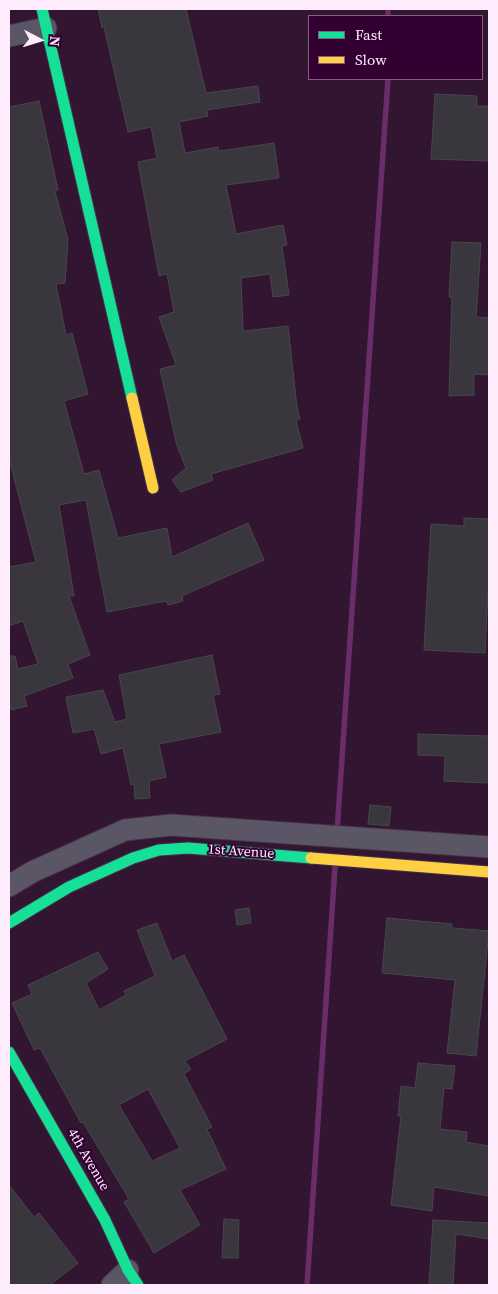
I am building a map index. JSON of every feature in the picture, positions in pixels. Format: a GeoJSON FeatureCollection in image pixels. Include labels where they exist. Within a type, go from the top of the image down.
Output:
{"type":"FeatureCollection","features":[{"type":"Feature","properties":{"kind":"street"},"geometry":{"type":"LineString","coordinates":[[9,36],[44,18],[153,488]]}},
{"type":"Feature","properties":{"kind":"street","name":"1st Avenue"},"geometry":{"type":"LineString","coordinates":[[9,886],[32,872],[125,830],[171,825],[489,848]]}},
{"type":"Feature","properties":{"kind":"street","name":"1st Avenue"},"geometry":{"type":"LineString","coordinates":[[9,923],[69,887],[133,858],[159,850],[188,848],[489,872]]}},
{"type":"Feature","properties":{"kind":"street","name":"4th Avenue"},"geometry":{"type":"LineString","coordinates":[[9,1052],[105,1220],[133,1278]]}},
{"type":"Feature","properties":{"kind":"street"},"geometry":{"type":"LineString","coordinates":[[112,1285],[133,1278]]}},
{"type":"Feature","properties":{"kind":"building"},"geometry":{"type":"Polygon","coordinates":[[[98,9],[186,9],[206,93],[258,86],[260,102],[207,110],[208,116],[179,122],[185,153],[218,147],[219,151],[274,143],[279,178],[226,185],[236,234],[283,225],[287,245],[282,246],[289,295],[273,297],[270,274],[241,278],[243,331],[288,326],[300,419],[296,421],[303,448],[211,474],[213,480],[181,492],[172,480],[186,468],[177,446],[160,369],[176,365],[159,317],[174,312],[167,274],[159,276],[138,162],[157,158],[151,127],[128,132],[104,27],[102,28],[98,9]]]}},
{"type":"Feature","properties":{"kind":"building"},"geometry":{"type":"Polygon","coordinates":[[[435,94],[477,96],[477,106],[489,106],[489,161],[431,159],[435,94]]]}},
{"type":"Feature","properties":{"kind":"building"},"geometry":{"type":"Polygon","coordinates":[[[39,101],[58,190],[55,191],[68,240],[65,283],[56,284],[66,335],[72,333],[88,394],[64,401],[84,474],[99,470],[118,538],[167,528],[172,557],[248,523],[264,560],[182,596],[183,601],[168,605],[166,601],[107,612],[86,500],[59,505],[74,596],[69,596],[90,655],[68,664],[73,678],[24,696],[27,706],[11,710],[9,702],[9,656],[15,656],[18,669],[38,664],[23,621],[9,626],[9,567],[36,562],[9,459],[9,107],[39,101]]]}},
{"type":"Feature","properties":{"kind":"building"},"geometry":{"type":"Polygon","coordinates":[[[452,242],[481,243],[476,317],[489,318],[489,375],[474,374],[474,395],[449,396],[452,297],[449,297],[452,242]]]}},
{"type":"Feature","properties":{"kind":"building"},"geometry":{"type":"Polygon","coordinates":[[[464,518],[489,519],[489,591],[485,653],[424,650],[431,524],[464,526],[464,518]]]}},
{"type":"Feature","properties":{"kind":"building"},"geometry":{"type":"Polygon","coordinates":[[[212,655],[220,694],[213,695],[221,732],[159,744],[166,777],[149,781],[150,798],[135,799],[134,784],[131,785],[123,748],[101,754],[94,729],[73,733],[66,697],[103,690],[115,722],[127,719],[119,675],[212,655]]]}},
{"type":"Feature","properties":{"kind":"building"},"geometry":{"type":"Polygon","coordinates":[[[418,734],[489,736],[489,783],[444,781],[445,756],[418,755],[418,734]]]}},
{"type":"Feature","properties":{"kind":"building"},"geometry":{"type":"Polygon","coordinates":[[[370,805],[391,807],[389,826],[368,824],[370,805]]]}},
{"type":"Feature","properties":{"kind":"building"},"geometry":{"type":"Polygon","coordinates":[[[249,908],[251,923],[237,925],[235,910],[249,908]]]}},
{"type":"Feature","properties":{"kind":"building"},"geometry":{"type":"Polygon","coordinates":[[[387,918],[452,924],[452,928],[489,931],[476,1056],[447,1053],[455,980],[382,973],[387,918]]]}},
{"type":"Feature","properties":{"kind":"building"},"geometry":{"type":"Polygon","coordinates":[[[157,923],[172,961],[184,955],[227,1039],[185,1061],[191,1069],[184,1074],[212,1127],[207,1129],[226,1169],[180,1190],[200,1225],[154,1253],[124,1202],[129,1199],[83,1122],[81,1123],[40,1048],[34,1050],[12,1003],[32,994],[28,985],[98,952],[108,969],[86,983],[99,1010],[126,995],[124,991],[155,976],[137,930],[157,923]],[[148,1089],[119,1105],[152,1161],[180,1148],[148,1089]]]}},
{"type":"Feature","properties":{"kind":"building"},"geometry":{"type":"Polygon","coordinates":[[[418,1063],[455,1066],[452,1089],[444,1088],[440,1129],[467,1132],[466,1142],[489,1146],[489,1196],[434,1187],[432,1211],[391,1205],[401,1116],[398,1116],[401,1086],[415,1088],[418,1063]]]}},
{"type":"Feature","properties":{"kind":"building"},"geometry":{"type":"Polygon","coordinates":[[[9,1185],[34,1217],[39,1213],[78,1263],[50,1285],[9,1285],[9,1185]]]}},
{"type":"Feature","properties":{"kind":"building"},"geometry":{"type":"Polygon","coordinates":[[[224,1219],[239,1220],[238,1258],[222,1258],[224,1219]]]}},
{"type":"Feature","properties":{"kind":"building"},"geometry":{"type":"Polygon","coordinates":[[[433,1220],[489,1223],[489,1239],[456,1234],[453,1285],[429,1285],[433,1220]]]}},
{"type":"Feature","properties":{"kind":"waterway"},"geometry":{"type":"LineString","coordinates":[[388,9],[388,15]]}},
{"type":"Feature","properties":{"kind":"waterway"},"geometry":{"type":"LineString","coordinates":[[337,832],[388,80]]}},
{"type":"Feature","properties":{"kind":"waterway"},"geometry":{"type":"LineString","coordinates":[[307,1285],[335,867]]}},
{"type":"Feature","properties":{"kind":"traffic: fast"},"geometry":{"type":"LineString","coordinates":[[42,9],[132,398]]}},
{"type":"Feature","properties":{"kind":"traffic: fast"},"geometry":{"type":"LineString","coordinates":[[9,923],[69,887],[133,858],[159,850],[188,848],[311,858]]}},
{"type":"Feature","properties":{"kind":"traffic: fast"},"geometry":{"type":"LineString","coordinates":[[9,1052],[105,1220],[128,1270],[138,1285]]}},
{"type":"Feature","properties":{"kind":"traffic: slow"},"geometry":{"type":"LineString","coordinates":[[132,398],[153,488]]}},
{"type":"Feature","properties":{"kind":"traffic: slow"},"geometry":{"type":"LineString","coordinates":[[311,858],[489,872]]}}]}
